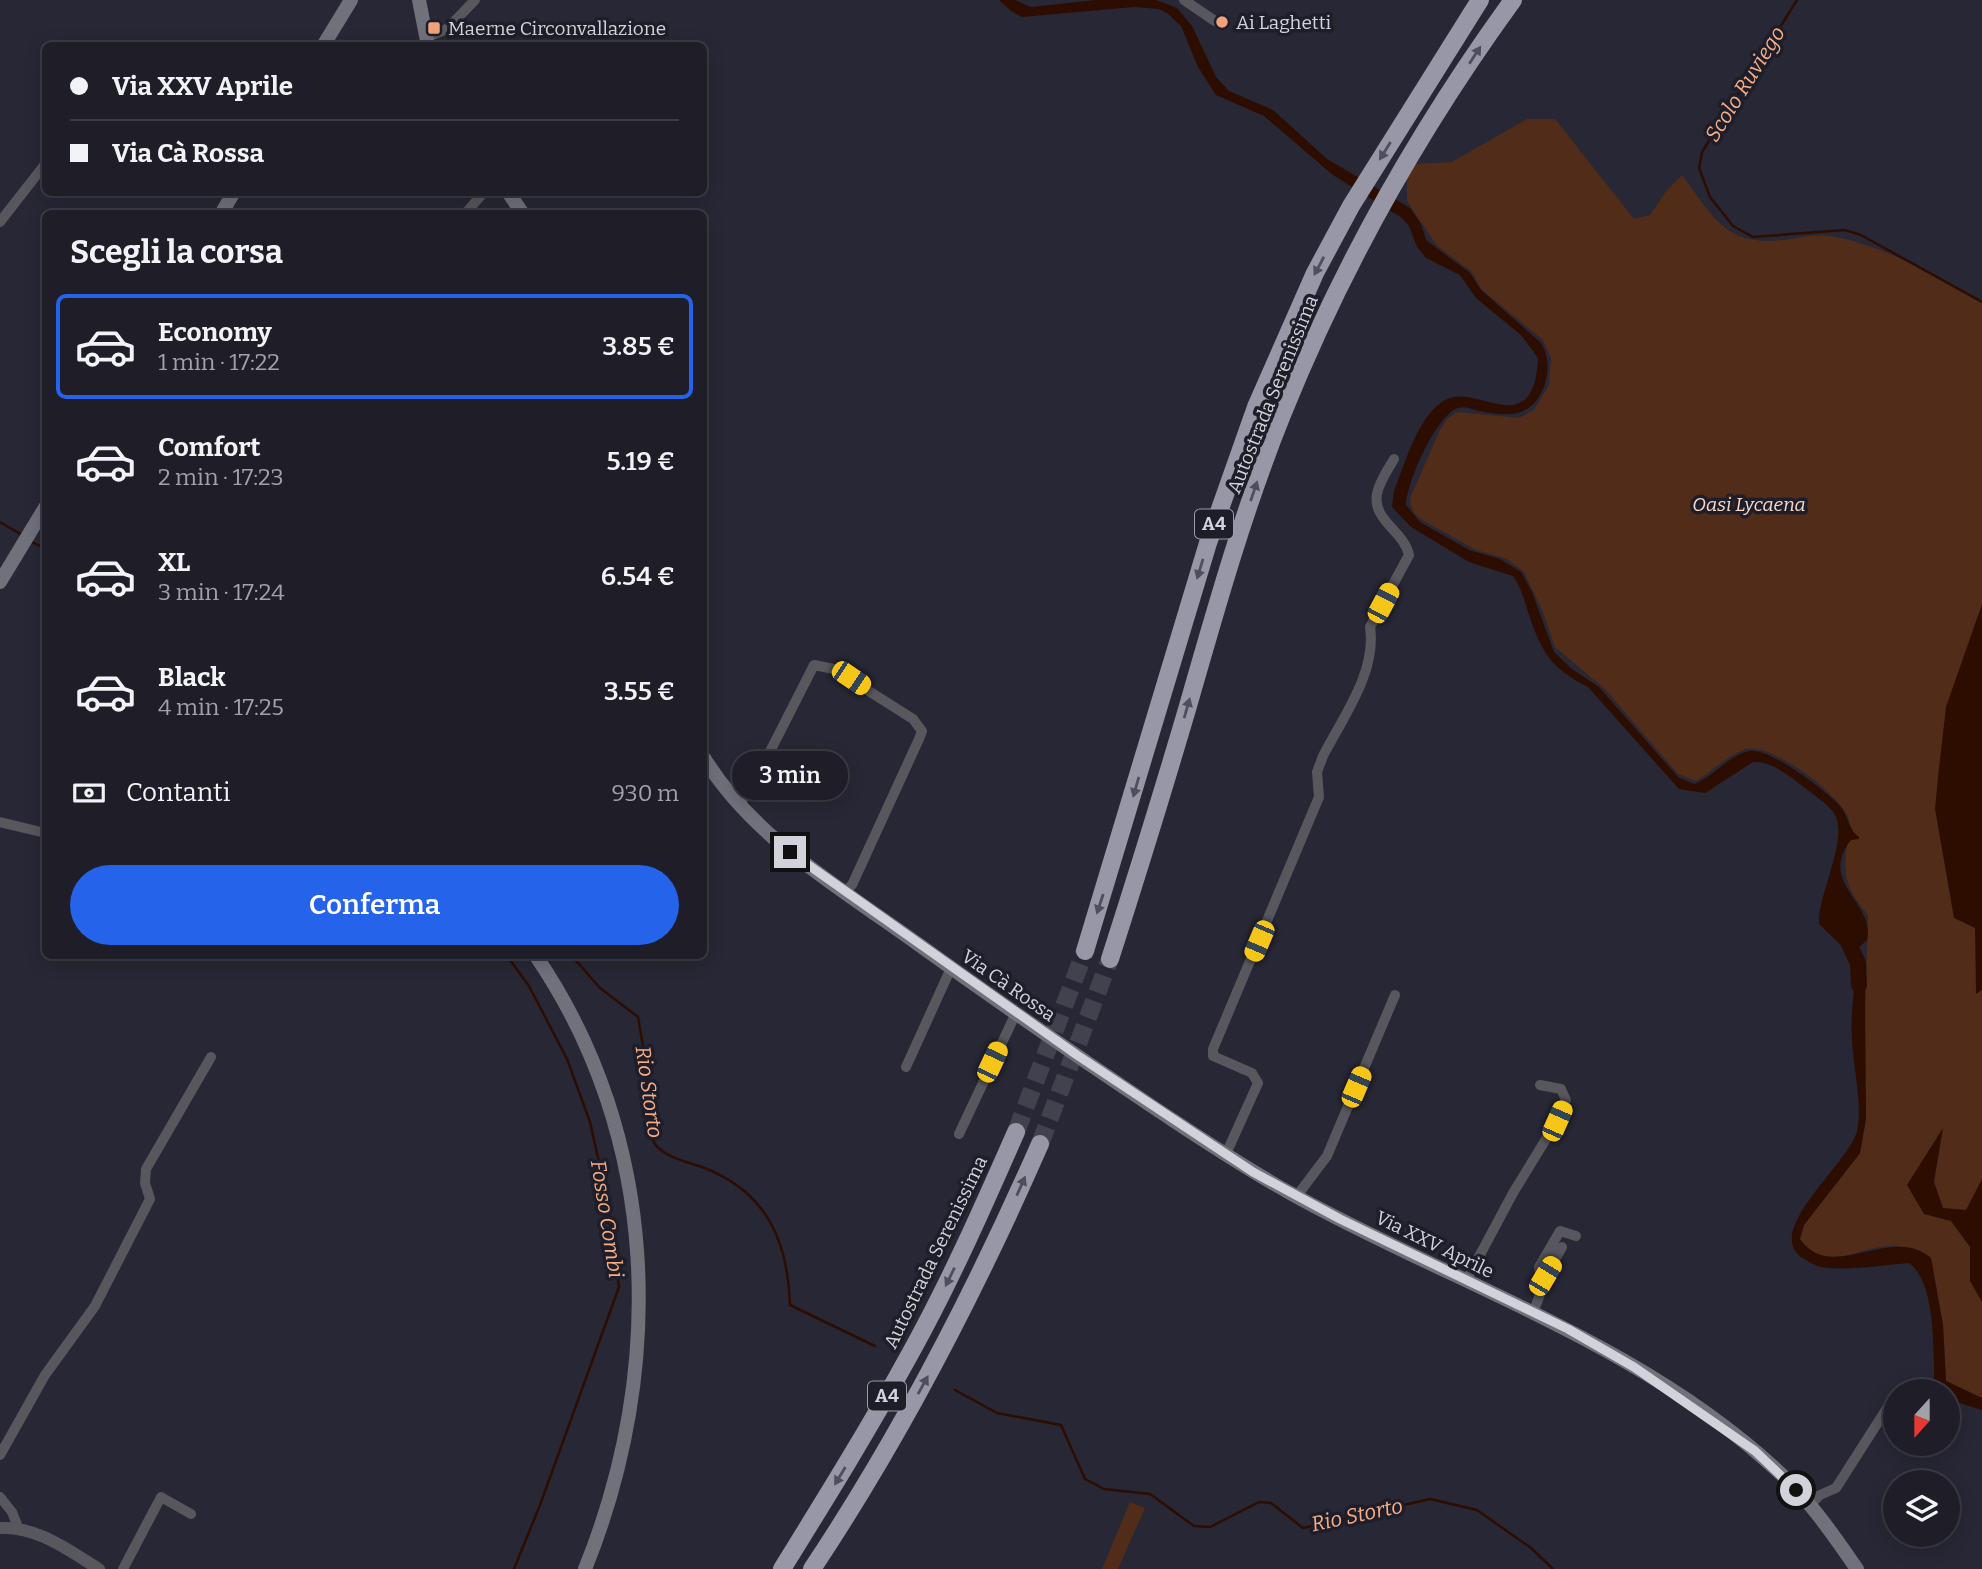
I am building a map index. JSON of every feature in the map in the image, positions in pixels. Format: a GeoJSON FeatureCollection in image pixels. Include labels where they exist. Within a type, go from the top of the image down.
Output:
{"type":"FeatureCollection","features":[{"type":"Feature","properties":{"kind":"highway","name":"Autostrada Serenissima"},"geometry":{"type":"LineString","coordinates":[[1085,951],[1231,474],[1284,341],[1315,273],[1351,206],[1480,0]]}},
{"type":"Feature","properties":{"kind":"highway","name":"Autostrada Serenissima"},"geometry":{"type":"LineString","coordinates":[[1110,958],[1256,482],[1309,350],[1375,218],[1438,111],[1513,0]]}},
{"type":"Feature","properties":{"kind":"highway","name":"Autostrada Serenissima"},"geometry":{"type":"LineString","coordinates":[[782,1569],[911,1353],[948,1281],[1016,1132]]}},
{"type":"Feature","properties":{"kind":"highway","name":"A4"},"geometry":{"type":"LineString","coordinates":[[812,1569],[860,1497],[935,1363],[1003,1229],[1040,1144]]}},
{"type":"Feature","properties":{"kind":"main road"},"geometry":{"type":"LineString","coordinates":[[325,42],[351,0]]}},
{"type":"Feature","properties":{"kind":"main road"},"geometry":{"type":"LineString","coordinates":[[419,0],[428,41]]}},
{"type":"Feature","properties":{"kind":"main road"},"geometry":{"type":"LineString","coordinates":[[0,582],[42,512]]}},
{"type":"Feature","properties":{"kind":"main road","name":"Via Cà Rossa"},"geometry":{"type":"LineString","coordinates":[[707,762],[739,805],[790,852],[844,892],[1016,1013],[1226,1154],[1296,1197],[1321,1209]]}},
{"type":"Feature","properties":{"kind":"main road"},"geometry":{"type":"LineString","coordinates":[[538,959],[569,1012],[604,1092],[624,1164],[634,1221],[638,1272],[639,1320],[630,1418],[611,1495],[585,1569]]}},
{"type":"Feature","properties":{"kind":"main road","name":"Via XXV Aprile"},"geometry":{"type":"LineString","coordinates":[[1321,1209],[1533,1312],[1634,1367],[1696,1408],[1755,1451],[1810,1505],[1857,1569]]}},
{"type":"Feature","properties":{"kind":"street"},"geometry":{"type":"LineString","coordinates":[[428,41],[447,29],[475,0]]}},
{"type":"Feature","properties":{"kind":"street"},"geometry":{"type":"LineString","coordinates":[[1184,0],[1215,21]]}},
{"type":"Feature","properties":{"kind":"street"},"geometry":{"type":"LineString","coordinates":[[0,222],[42,168]]}},
{"type":"Feature","properties":{"kind":"street"},"geometry":{"type":"LineString","coordinates":[[468,210],[481,196]]}},
{"type":"Feature","properties":{"kind":"street"},"geometry":{"type":"LineString","coordinates":[[1226,1154],[1258,1083],[1252,1073],[1213,1056],[1213,1049],[1319,797],[1317,772],[1323,756],[1370,663],[1370,627],[1409,555],[1401,536],[1380,515],[1377,504],[1377,493],[1394,459]]}},
{"type":"Feature","properties":{"kind":"street"},"geometry":{"type":"LineString","coordinates":[[739,805],[755,781],[814,665],[834,668],[913,719],[922,732],[852,885],[844,892]]}},
{"type":"Feature","properties":{"kind":"street"},"geometry":{"type":"LineString","coordinates":[[0,822],[42,832]]}},
{"type":"Feature","properties":{"kind":"street"},"geometry":{"type":"LineString","coordinates":[[906,1067],[951,968]]}},
{"type":"Feature","properties":{"kind":"street"},"geometry":{"type":"LineString","coordinates":[[1296,1197],[1327,1156],[1395,995]]}},
{"type":"Feature","properties":{"kind":"street"},"geometry":{"type":"LineString","coordinates":[[960,1134],[1016,1013]]}},
{"type":"Feature","properties":{"kind":"street"},"geometry":{"type":"LineString","coordinates":[[0,1455],[45,1375],[95,1306],[130,1241],[150,1199],[145,1183],[146,1169],[211,1057]]}},
{"type":"Feature","properties":{"kind":"street"},"geometry":{"type":"LineString","coordinates":[[1466,1281],[1513,1193],[1557,1121],[1566,1100],[1560,1089],[1540,1085]]}},
{"type":"Feature","properties":{"kind":"street"},"geometry":{"type":"LineString","coordinates":[[1542,1283],[1539,1267],[1560,1231],[1576,1236]]}},
{"type":"Feature","properties":{"kind":"street"},"geometry":{"type":"LineString","coordinates":[[1533,1312],[1542,1283],[1562,1247]]}},
{"type":"Feature","properties":{"kind":"street"},"geometry":{"type":"LineString","coordinates":[[1810,1505],[1820,1495],[1836,1488],[1883,1414]]}},
{"type":"Feature","properties":{"kind":"street"},"geometry":{"type":"LineString","coordinates":[[0,1497],[12,1511],[18,1527]]}},
{"type":"Feature","properties":{"kind":"street"},"geometry":{"type":"LineString","coordinates":[[123,1569],[161,1497],[191,1514]]}},
{"type":"Feature","properties":{"kind":"street"},"geometry":{"type":"LineString","coordinates":[[0,1528],[18,1527],[47,1538],[99,1569]]}},
{"type":"Feature","properties":{"kind":"green space","name":"Oasi Lycaena"},"geometry":{"type":"Polygon","coordinates":[[[1527,119],[1555,119],[1634,219],[1650,215],[1667,190],[1682,175],[1712,215],[1733,233],[1763,241],[1818,235],[1850,240],[1909,262],[1982,302],[1982,1398],[1960,1388],[1960,1379],[1946,1379],[1943,1325],[1931,1258],[1893,1246],[1843,1256],[1821,1256],[1810,1250],[1800,1239],[1804,1225],[1860,1153],[1866,1119],[1864,1058],[1868,915],[1851,891],[1846,876],[1850,826],[1844,810],[1805,773],[1772,754],[1757,749],[1740,751],[1696,781],[1678,774],[1605,689],[1555,647],[1543,612],[1524,572],[1507,559],[1476,550],[1424,521],[1412,509],[1410,498],[1448,418],[1458,412],[1519,418],[1534,410],[1549,385],[1551,358],[1543,340],[1482,290],[1471,271],[1437,246],[1407,201],[1407,177],[1414,164],[1452,162],[1527,119]]]}},
{"type":"Feature","properties":{"kind":"green space"},"geometry":{"type":"Polygon","coordinates":[[[1130,1502],[1145,1508],[1118,1569],[1102,1569],[1130,1502]]]}},
{"type":"Feature","properties":{"kind":"shaded area"},"geometry":{"type":"Polygon","coordinates":[[[999,0],[1015,0],[1031,7],[1096,0],[1156,0],[1177,8],[1192,26],[1216,77],[1229,91],[1273,110],[1327,159],[1410,208],[1421,224],[1426,240],[1470,273],[1481,290],[1541,343],[1548,363],[1547,374],[1545,384],[1534,403],[1527,409],[1510,414],[1463,407],[1449,413],[1424,451],[1411,482],[1406,505],[1420,522],[1469,550],[1500,559],[1521,572],[1532,592],[1554,652],[1572,669],[1599,687],[1678,777],[1694,784],[1742,753],[1759,752],[1797,771],[1833,799],[1859,837],[1851,840],[1842,855],[1840,869],[1843,881],[1864,915],[1868,927],[1867,940],[1859,947],[1847,951],[1819,924],[1838,837],[1838,824],[1827,805],[1785,773],[1760,762],[1753,762],[1705,793],[1679,789],[1588,687],[1564,673],[1549,657],[1538,638],[1513,576],[1469,562],[1411,527],[1392,507],[1394,491],[1414,440],[1428,415],[1437,406],[1447,399],[1460,396],[1503,405],[1516,404],[1526,398],[1534,384],[1538,358],[1522,336],[1476,298],[1460,275],[1426,258],[1402,218],[1333,175],[1264,116],[1216,95],[1198,67],[1181,26],[1167,13],[1159,9],[1134,7],[1022,17],[999,0]]]}},
{"type":"Feature","properties":{"kind":"shaded area"},"geometry":{"type":"Polygon","coordinates":[[[1982,604],[1982,990],[1976,994],[1975,928],[1954,918],[1935,809],[1946,707],[1982,604]]]}},
{"type":"Feature","properties":{"kind":"shaded area"},"geometry":{"type":"Polygon","coordinates":[[[1861,962],[1865,989],[1866,1119],[1860,1153],[1804,1225],[1800,1239],[1813,1252],[1828,1256],[1845,1256],[1898,1247],[1915,1249],[1931,1258],[1943,1325],[1946,1379],[1935,1379],[1929,1303],[1918,1273],[1909,1263],[1826,1268],[1804,1259],[1793,1247],[1793,1233],[1799,1216],[1851,1145],[1857,1131],[1858,1099],[1852,1021],[1855,966],[1861,962]]]}},
{"type":"Feature","properties":{"kind":"shaded area"},"geometry":{"type":"Polygon","coordinates":[[[1943,1128],[1934,1182],[1943,1208],[1966,1210],[1982,1179],[1982,1302],[1970,1281],[1970,1247],[1951,1221],[1924,1214],[1907,1185],[1943,1128]]]}},
{"type":"Feature","properties":{"kind":"shaded area"},"geometry":{"type":"Polygon","coordinates":[[[1960,1388],[1982,1398],[1982,1410],[1960,1403],[1960,1388]]]}},
{"type":"Feature","properties":{"kind":"waterway","name":"Scolo Ruviego"},"geometry":{"type":"LineString","coordinates":[[1797,0],[1702,152],[1699,168],[1710,197],[1733,226],[1753,237],[1845,230],[1861,235],[1982,302]]}},
{"type":"Feature","properties":{"kind":"waterway","name":"Rio Storto"},"geometry":{"type":"LineString","coordinates":[[0,522],[22,535]]}},
{"type":"Feature","properties":{"kind":"waterway","name":"Rio Storto"},"geometry":{"type":"LineString","coordinates":[[30,541],[42,547]]}},
{"type":"Feature","properties":{"kind":"waterway"},"geometry":{"type":"LineString","coordinates":[[1843,931],[1858,963],[1859,985]]}},
{"type":"Feature","properties":{"kind":"waterway","name":"Fosso Combi"},"geometry":{"type":"LineString","coordinates":[[509,959],[529,986],[567,1059],[590,1122],[605,1189],[619,1287],[514,1569]]}},
{"type":"Feature","properties":{"kind":"waterway","name":"Rio Storto"},"geometry":{"type":"LineString","coordinates":[[575,959],[600,988],[638,1017],[655,1144],[670,1156],[724,1177],[757,1204],[778,1239],[784,1259],[790,1305],[875,1346]]}},
{"type":"Feature","properties":{"kind":"waterway","name":"Rio Storto"},"geometry":{"type":"LineString","coordinates":[[955,1390],[997,1413],[1061,1425],[1085,1479],[1104,1489],[1150,1494],[1194,1526],[1210,1527],[1259,1502],[1271,1503],[1303,1528],[1430,1499],[1477,1510],[1531,1548],[1553,1569]]}},
{"type":"Feature","properties":{"kind":"tunnel"},"geometry":{"type":"LineString","coordinates":[[1016,1132],[1085,951]]}},
{"type":"Feature","properties":{"kind":"tunnel"},"geometry":{"type":"LineString","coordinates":[[1040,1144],[1110,959]]}},
{"type":"Feature","properties":{"kind":"place","name":"Ai Laghetti"},"geometry":{"type":"Point","coordinates":[1222,22]}},
{"type":"Feature","properties":{"kind":"place","name":"Maerne Circonvallazione"},"geometry":{"type":"Point","coordinates":[434,28]}},
{"type":"Feature","properties":{"kind":"route"},"geometry":{"type":"LineString","coordinates":[[790,852],[1016,1013],[1253,1172],[1340,1219],[1568,1329],[1634,1367],[1755,1451],[1796,1490]]}}]}
